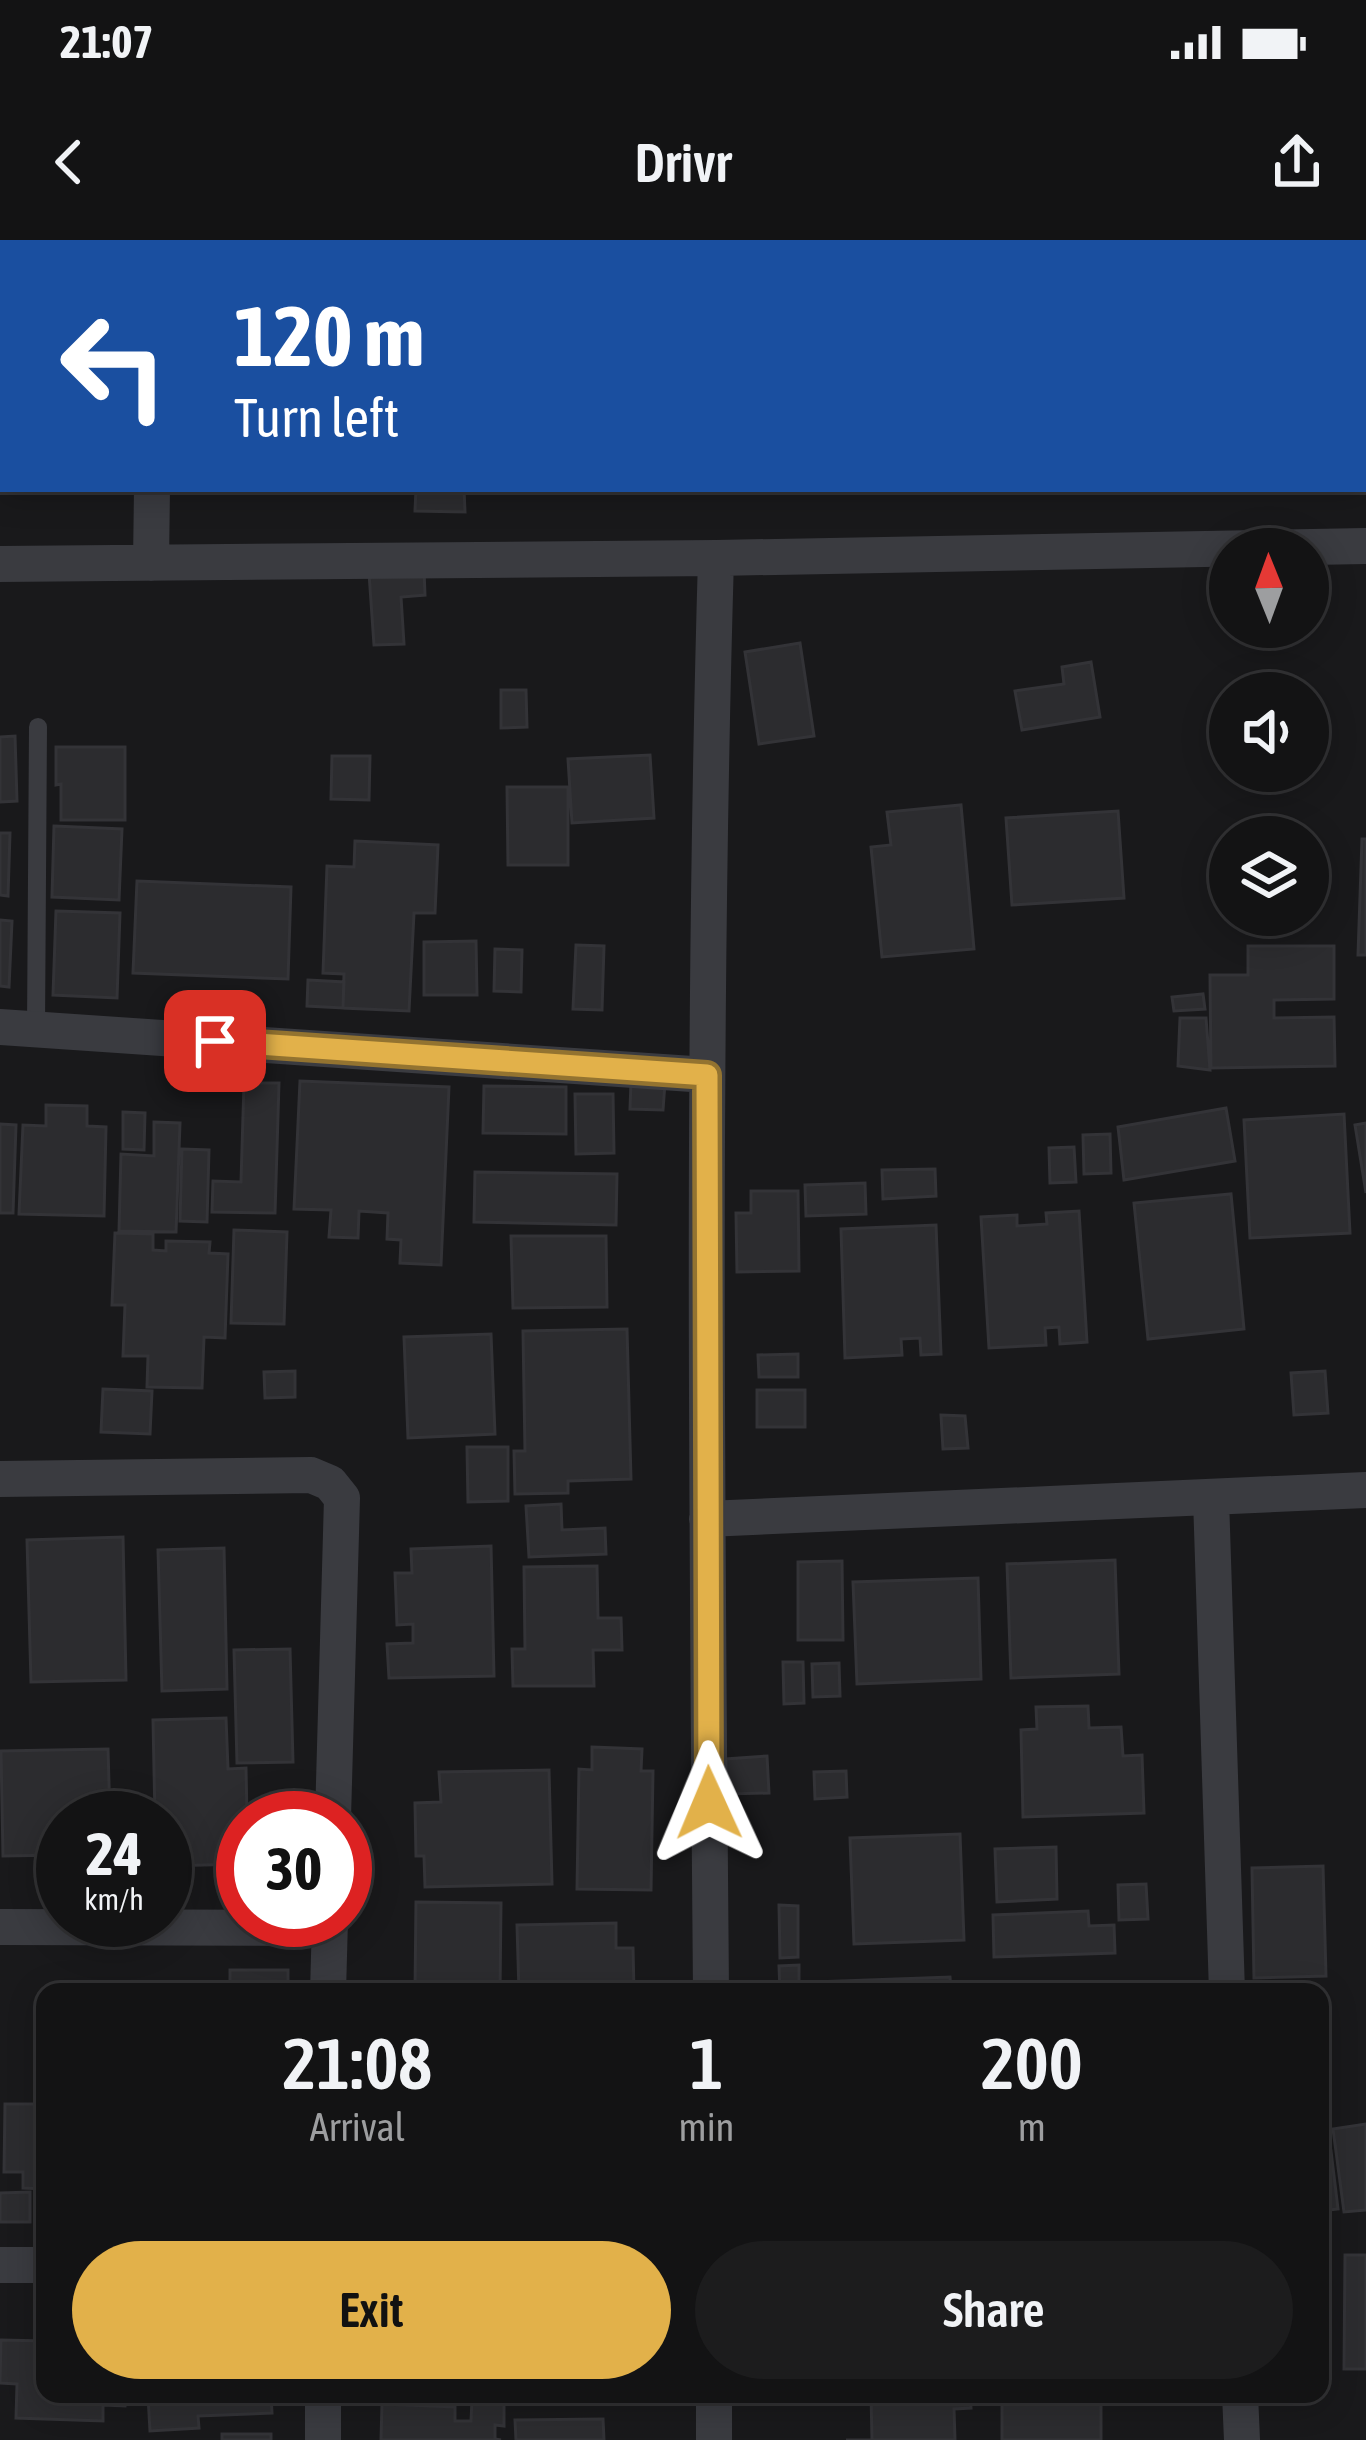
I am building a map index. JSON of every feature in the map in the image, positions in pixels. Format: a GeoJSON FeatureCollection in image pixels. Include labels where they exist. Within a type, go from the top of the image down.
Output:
{"type":"FeatureCollection","features":[{"type":"Feature","properties":{"kind":"street"},"geometry":{"type":"LineString","coordinates":[[151,563],[152,492]]}},
{"type":"Feature","properties":{"kind":"street"},"geometry":{"type":"LineString","coordinates":[[0,564],[1366,546]]}},
{"type":"Feature","properties":{"kind":"street"},"geometry":{"type":"LineString","coordinates":[[711,1983],[707,1075],[716,558]]}},
{"type":"Feature","properties":{"kind":"street"},"geometry":{"type":"LineString","coordinates":[[18,1028],[707,1075]]}},
{"type":"Feature","properties":{"kind":"street"},"geometry":{"type":"LineString","coordinates":[[0,1479],[311,1475],[330,1484],[342,1498],[334,1791]]}},
{"type":"Feature","properties":{"kind":"street"},"geometry":{"type":"LineString","coordinates":[[707,1519],[1366,1490]]}},
{"type":"Feature","properties":{"kind":"street"},"geometry":{"type":"LineString","coordinates":[[1211,1498],[1227,1983]]}},
{"type":"Feature","properties":{"kind":"street"},"geometry":{"type":"LineString","coordinates":[[0,1927],[216,1925]]}},
{"type":"Feature","properties":{"kind":"street"},"geometry":{"type":"LineString","coordinates":[[328,1983],[329,1947]]}},
{"type":"Feature","properties":{"kind":"street"},"geometry":{"type":"LineString","coordinates":[[0,2265],[36,2265]]}},
{"type":"Feature","properties":{"kind":"street"},"geometry":{"type":"LineString","coordinates":[[323,2403],[323,2440]]}},
{"type":"Feature","properties":{"kind":"street"},"geometry":{"type":"LineString","coordinates":[[714,2403],[714,2440]]}},
{"type":"Feature","properties":{"kind":"street"},"geometry":{"type":"LineString","coordinates":[[1240,2403],[1242,2440]]}},
{"type":"Feature","properties":{"kind":"lane"},"geometry":{"type":"LineString","coordinates":[[18,1028],[38,727]]}},
{"type":"Feature","properties":{"kind":"building"},"geometry":{"type":"Polygon","coordinates":[[[416,492],[464,492],[465,512],[415,511],[416,492]]]}},
{"type":"Feature","properties":{"kind":"building"},"geometry":{"type":"Polygon","coordinates":[[[424,570],[425,595],[401,597],[404,644],[374,645],[369,573],[424,570]]]}},
{"type":"Feature","properties":{"kind":"building"},"geometry":{"type":"Polygon","coordinates":[[[800,643],[814,736],[759,744],[745,652],[800,643]]]}},
{"type":"Feature","properties":{"kind":"building"},"geometry":{"type":"Polygon","coordinates":[[[1091,662],[1100,717],[1022,730],[1015,691],[1064,684],[1062,667],[1091,662]]]}},
{"type":"Feature","properties":{"kind":"building"},"geometry":{"type":"Polygon","coordinates":[[[501,690],[526,690],[527,727],[501,728],[501,690]]]}},
{"type":"Feature","properties":{"kind":"building"},"geometry":{"type":"Polygon","coordinates":[[[15,736],[17,801],[0,802],[0,737],[15,736]]]}},
{"type":"Feature","properties":{"kind":"building"},"geometry":{"type":"Polygon","coordinates":[[[56,747],[125,747],[125,820],[61,820],[56,747]]]}},
{"type":"Feature","properties":{"kind":"building"},"geometry":{"type":"Polygon","coordinates":[[[650,755],[654,818],[572,823],[568,759],[650,755]]]}},
{"type":"Feature","properties":{"kind":"building"},"geometry":{"type":"Polygon","coordinates":[[[332,756],[370,756],[369,800],[331,799],[332,756]]]}},
{"type":"Feature","properties":{"kind":"building"},"geometry":{"type":"Polygon","coordinates":[[[507,787],[568,787],[568,865],[508,865],[507,787]]]}},
{"type":"Feature","properties":{"kind":"building"},"geometry":{"type":"Polygon","coordinates":[[[961,805],[974,949],[882,957],[871,847],[891,845],[887,812],[961,805]]]}},
{"type":"Feature","properties":{"kind":"building"},"geometry":{"type":"Polygon","coordinates":[[[1118,811],[1124,898],[1012,905],[1006,818],[1118,811]]]}},
{"type":"Feature","properties":{"kind":"building"},"geometry":{"type":"Polygon","coordinates":[[[54,826],[122,829],[119,900],[52,897],[54,826]]]}},
{"type":"Feature","properties":{"kind":"building"},"geometry":{"type":"Polygon","coordinates":[[[0,833],[10,833],[8,896],[0,895],[0,833]]]}},
{"type":"Feature","properties":{"kind":"building"},"geometry":{"type":"Polygon","coordinates":[[[1362,839],[1366,839],[1366,955],[1358,955],[1362,839]]]}},
{"type":"Feature","properties":{"kind":"building"},"geometry":{"type":"Polygon","coordinates":[[[355,841],[438,845],[435,913],[414,913],[409,1011],[343,1008],[344,974],[323,973],[327,866],[354,867],[355,841]]]}},
{"type":"Feature","properties":{"kind":"building"},"geometry":{"type":"Polygon","coordinates":[[[137,881],[291,887],[288,979],[133,973],[137,881]]]}},
{"type":"Feature","properties":{"kind":"building"},"geometry":{"type":"Polygon","coordinates":[[[56,911],[120,913],[117,998],[53,995],[56,911]]]}},
{"type":"Feature","properties":{"kind":"building"},"geometry":{"type":"Polygon","coordinates":[[[0,920],[12,921],[9,987],[0,986],[0,920]]]}},
{"type":"Feature","properties":{"kind":"building"},"geometry":{"type":"Polygon","coordinates":[[[476,941],[477,995],[424,995],[424,942],[476,941]]]}},
{"type":"Feature","properties":{"kind":"building"},"geometry":{"type":"Polygon","coordinates":[[[576,945],[604,946],[602,1010],[573,1009],[576,945]]]}},
{"type":"Feature","properties":{"kind":"building"},"geometry":{"type":"Polygon","coordinates":[[[1248,946],[1334,946],[1334,999],[1274,1000],[1274,1018],[1334,1017],[1335,1066],[1211,1068],[1210,975],[1248,975],[1248,946]]]}},
{"type":"Feature","properties":{"kind":"building"},"geometry":{"type":"Polygon","coordinates":[[[495,949],[522,950],[521,992],[494,991],[495,949]]]}},
{"type":"Feature","properties":{"kind":"building"},"geometry":{"type":"Polygon","coordinates":[[[308,980],[344,982],[343,1008],[307,1006],[308,980]]]}},
{"type":"Feature","properties":{"kind":"building"},"geometry":{"type":"Polygon","coordinates":[[[1203,994],[1205,1009],[1174,1011],[1172,997],[1203,994]]]}},
{"type":"Feature","properties":{"kind":"building"},"geometry":{"type":"Polygon","coordinates":[[[1180,1018],[1206,1018],[1210,1070],[1178,1066],[1180,1018]]]}},
{"type":"Feature","properties":{"kind":"building"},"geometry":{"type":"Polygon","coordinates":[[[300,1081],[449,1087],[441,1265],[400,1263],[401,1240],[387,1239],[388,1213],[359,1211],[358,1238],[329,1237],[331,1210],[294,1209],[300,1081]]]}},
{"type":"Feature","properties":{"kind":"building"},"geometry":{"type":"Polygon","coordinates":[[[631,1082],[665,1083],[663,1110],[630,1109],[631,1082]]]}},
{"type":"Feature","properties":{"kind":"building"},"geometry":{"type":"Polygon","coordinates":[[[244,1083],[279,1083],[275,1213],[212,1212],[213,1181],[241,1182],[244,1083]]]}},
{"type":"Feature","properties":{"kind":"building"},"geometry":{"type":"Polygon","coordinates":[[[484,1086],[566,1087],[566,1134],[483,1133],[484,1086]]]}},
{"type":"Feature","properties":{"kind":"building"},"geometry":{"type":"Polygon","coordinates":[[[575,1094],[613,1094],[614,1153],[576,1154],[575,1094]]]}},
{"type":"Feature","properties":{"kind":"building"},"geometry":{"type":"Polygon","coordinates":[[[46,1105],[87,1106],[87,1126],[106,1127],[104,1216],[19,1214],[23,1125],[46,1126],[46,1105]]]}},
{"type":"Feature","properties":{"kind":"building"},"geometry":{"type":"Polygon","coordinates":[[[1226,1108],[1235,1161],[1124,1180],[1118,1127],[1226,1108]]]}},
{"type":"Feature","properties":{"kind":"building"},"geometry":{"type":"Polygon","coordinates":[[[123,1112],[145,1113],[144,1150],[123,1149],[123,1112]]]}},
{"type":"Feature","properties":{"kind":"building"},"geometry":{"type":"Polygon","coordinates":[[[1344,1114],[1350,1233],[1250,1238],[1244,1120],[1344,1114]]]}},
{"type":"Feature","properties":{"kind":"building"},"geometry":{"type":"Polygon","coordinates":[[[154,1122],[180,1123],[176,1232],[119,1231],[121,1154],[154,1156],[154,1122]]]}},
{"type":"Feature","properties":{"kind":"building"},"geometry":{"type":"Polygon","coordinates":[[[1366,1123],[1366,1193],[1355,1125],[1366,1123]]]}},
{"type":"Feature","properties":{"kind":"building"},"geometry":{"type":"Polygon","coordinates":[[[0,1124],[16,1125],[13,1213],[0,1213],[0,1124]]]}},
{"type":"Feature","properties":{"kind":"building"},"geometry":{"type":"Polygon","coordinates":[[[1110,1134],[1111,1173],[1084,1174],[1083,1135],[1110,1134]]]}},
{"type":"Feature","properties":{"kind":"building"},"geometry":{"type":"Polygon","coordinates":[[[1074,1147],[1076,1182],[1050,1183],[1049,1148],[1074,1147]]]}},
{"type":"Feature","properties":{"kind":"building"},"geometry":{"type":"Polygon","coordinates":[[[182,1149],[209,1150],[207,1222],[180,1221],[182,1149]]]}},
{"type":"Feature","properties":{"kind":"building"},"geometry":{"type":"Polygon","coordinates":[[[935,1169],[936,1196],[883,1199],[882,1170],[935,1169]]]}},
{"type":"Feature","properties":{"kind":"building"},"geometry":{"type":"Polygon","coordinates":[[[475,1172],[617,1174],[616,1225],[474,1222],[475,1172]]]}},
{"type":"Feature","properties":{"kind":"building"},"geometry":{"type":"Polygon","coordinates":[[[865,1183],[866,1214],[806,1216],[805,1185],[865,1183]]]}},
{"type":"Feature","properties":{"kind":"building"},"geometry":{"type":"Polygon","coordinates":[[[751,1191],[798,1191],[799,1271],[737,1272],[736,1213],[751,1213],[751,1191]]]}},
{"type":"Feature","properties":{"kind":"building"},"geometry":{"type":"Polygon","coordinates":[[[1231,1194],[1244,1329],[1148,1339],[1134,1203],[1231,1194]]]}},
{"type":"Feature","properties":{"kind":"building"},"geometry":{"type":"Polygon","coordinates":[[[1079,1211],[1087,1342],[1060,1344],[1059,1327],[1045,1328],[1046,1345],[989,1348],[981,1217],[1017,1215],[1017,1226],[1047,1224],[1046,1213],[1079,1211]]]}},
{"type":"Feature","properties":{"kind":"building"},"geometry":{"type":"Polygon","coordinates":[[[936,1225],[941,1354],[921,1355],[920,1338],[901,1339],[902,1355],[845,1358],[841,1229],[936,1225]]]}},
{"type":"Feature","properties":{"kind":"building"},"geometry":{"type":"Polygon","coordinates":[[[234,1230],[287,1232],[284,1324],[231,1323],[234,1230]]]}},
{"type":"Feature","properties":{"kind":"building"},"geometry":{"type":"Polygon","coordinates":[[[115,1233],[153,1234],[153,1250],[166,1251],[166,1241],[210,1242],[209,1253],[228,1254],[225,1338],[204,1337],[202,1388],[147,1387],[148,1356],[123,1356],[125,1305],[112,1305],[115,1233]]]}},
{"type":"Feature","properties":{"kind":"building"},"geometry":{"type":"Polygon","coordinates":[[[511,1236],[606,1236],[607,1307],[513,1308],[511,1236]]]}},
{"type":"Feature","properties":{"kind":"building"},"geometry":{"type":"Polygon","coordinates":[[[627,1329],[631,1479],[568,1481],[568,1493],[515,1494],[514,1451],[525,1451],[523,1331],[627,1329]]]}},
{"type":"Feature","properties":{"kind":"building"},"geometry":{"type":"Polygon","coordinates":[[[491,1334],[495,1434],[408,1438],[404,1337],[491,1334]]]}},
{"type":"Feature","properties":{"kind":"building"},"geometry":{"type":"Polygon","coordinates":[[[798,1354],[798,1377],[759,1377],[758,1355],[798,1354]]]}},
{"type":"Feature","properties":{"kind":"building"},"geometry":{"type":"Polygon","coordinates":[[[295,1371],[295,1397],[265,1398],[264,1372],[295,1371]]]}},
{"type":"Feature","properties":{"kind":"building"},"geometry":{"type":"Polygon","coordinates":[[[1325,1371],[1328,1413],[1294,1415],[1291,1373],[1325,1371]]]}},
{"type":"Feature","properties":{"kind":"building"},"geometry":{"type":"Polygon","coordinates":[[[103,1389],[152,1391],[150,1434],[101,1432],[103,1389]]]}},
{"type":"Feature","properties":{"kind":"building"},"geometry":{"type":"Polygon","coordinates":[[[757,1390],[805,1390],[805,1427],[757,1427],[757,1390]]]}},
{"type":"Feature","properties":{"kind":"building"},"geometry":{"type":"Polygon","coordinates":[[[941,1415],[965,1416],[968,1448],[943,1449],[941,1415]]]}},
{"type":"Feature","properties":{"kind":"building"},"geometry":{"type":"Polygon","coordinates":[[[467,1447],[508,1447],[508,1501],[468,1502],[467,1447]]]}},
{"type":"Feature","properties":{"kind":"building"},"geometry":{"type":"Polygon","coordinates":[[[561,1504],[562,1530],[605,1528],[606,1554],[529,1557],[526,1506],[561,1504]]]}},
{"type":"Feature","properties":{"kind":"building"},"geometry":{"type":"Polygon","coordinates":[[[123,1537],[126,1680],[31,1682],[27,1540],[123,1537]]]}},
{"type":"Feature","properties":{"kind":"building"},"geometry":{"type":"Polygon","coordinates":[[[491,1546],[494,1676],[389,1678],[387,1644],[413,1643],[413,1624],[397,1625],[395,1573],[412,1573],[411,1549],[491,1546]]]}},
{"type":"Feature","properties":{"kind":"building"},"geometry":{"type":"Polygon","coordinates":[[[224,1548],[227,1689],[162,1691],[158,1550],[224,1548]]]}},
{"type":"Feature","properties":{"kind":"building"},"geometry":{"type":"Polygon","coordinates":[[[1115,1560],[1119,1674],[1011,1678],[1007,1564],[1115,1560]]]}},
{"type":"Feature","properties":{"kind":"building"},"geometry":{"type":"Polygon","coordinates":[[[842,1561],[843,1640],[798,1640],[798,1562],[842,1561]]]}},
{"type":"Feature","properties":{"kind":"building"},"geometry":{"type":"Polygon","coordinates":[[[597,1566],[598,1618],[621,1618],[622,1650],[593,1650],[594,1686],[513,1686],[512,1649],[525,1649],[524,1567],[597,1566]]]}},
{"type":"Feature","properties":{"kind":"building"},"geometry":{"type":"Polygon","coordinates":[[[978,1578],[981,1679],[857,1684],[853,1582],[978,1578]]]}},
{"type":"Feature","properties":{"kind":"building"},"geometry":{"type":"Polygon","coordinates":[[[290,1649],[293,1762],[237,1763],[234,1650],[290,1649]]]}},
{"type":"Feature","properties":{"kind":"building"},"geometry":{"type":"Polygon","coordinates":[[[783,1662],[803,1662],[804,1703],[784,1704],[783,1662]]]}},
{"type":"Feature","properties":{"kind":"building"},"geometry":{"type":"Polygon","coordinates":[[[839,1663],[840,1696],[813,1697],[812,1664],[839,1663]]]}},
{"type":"Feature","properties":{"kind":"building"},"geometry":{"type":"Polygon","coordinates":[[[1088,1706],[1089,1728],[1121,1727],[1123,1756],[1142,1755],[1144,1813],[1023,1817],[1021,1730],[1037,1729],[1036,1707],[1088,1706]]]}},
{"type":"Feature","properties":{"kind":"building"},"geometry":{"type":"Polygon","coordinates":[[[226,1718],[228,1769],[246,1768],[246,1791],[216,1791],[216,1865],[192,1865],[192,1791],[154,1791],[153,1720],[226,1718]]]}},
{"type":"Feature","properties":{"kind":"building"},"geometry":{"type":"Polygon","coordinates":[[[592,1747],[642,1749],[641,1771],[653,1771],[651,1890],[577,1889],[579,1769],[592,1770],[592,1747]]]}},
{"type":"Feature","properties":{"kind":"building"},"geometry":{"type":"Polygon","coordinates":[[[108,1749],[109,1791],[36,1791],[36,1855],[3,1856],[1,1751],[108,1749]]]}},
{"type":"Feature","properties":{"kind":"building"},"geometry":{"type":"Polygon","coordinates":[[[767,1756],[769,1793],[727,1794],[726,1759],[767,1756]]]}},
{"type":"Feature","properties":{"kind":"building"},"geometry":{"type":"Polygon","coordinates":[[[549,1770],[552,1884],[425,1887],[424,1856],[416,1856],[415,1803],[441,1802],[439,1772],[549,1770]]]}},
{"type":"Feature","properties":{"kind":"building"},"geometry":{"type":"Polygon","coordinates":[[[846,1771],[847,1797],[815,1799],[814,1772],[846,1771]]]}},
{"type":"Feature","properties":{"kind":"building"},"geometry":{"type":"Polygon","coordinates":[[[960,1834],[964,1940],[854,1944],[850,1838],[960,1834]]]}},
{"type":"Feature","properties":{"kind":"building"},"geometry":{"type":"Polygon","coordinates":[[[1056,1847],[1057,1899],[997,1902],[995,1849],[1056,1847]]]}},
{"type":"Feature","properties":{"kind":"building"},"geometry":{"type":"Polygon","coordinates":[[[1323,1866],[1326,1976],[1254,1978],[1252,1868],[1323,1866]]]}},
{"type":"Feature","properties":{"kind":"building"},"geometry":{"type":"Polygon","coordinates":[[[1146,1884],[1148,1919],[1119,1920],[1118,1885],[1146,1884]]]}},
{"type":"Feature","properties":{"kind":"building"},"geometry":{"type":"Polygon","coordinates":[[[416,1902],[501,1903],[500,1983],[415,1983],[416,1902]]]}},
{"type":"Feature","properties":{"kind":"building"},"geometry":{"type":"Polygon","coordinates":[[[779,1905],[798,1906],[798,1957],[780,1958],[779,1905]]]}},
{"type":"Feature","properties":{"kind":"building"},"geometry":{"type":"Polygon","coordinates":[[[1088,1911],[1089,1926],[1114,1925],[1115,1953],[994,1957],[993,1915],[1088,1911]]]}},
{"type":"Feature","properties":{"kind":"building"},"geometry":{"type":"Polygon","coordinates":[[[616,1923],[616,1948],[633,1948],[634,1983],[519,1983],[517,1925],[616,1923]]]}},
{"type":"Feature","properties":{"kind":"building"},"geometry":{"type":"Polygon","coordinates":[[[799,1965],[799,1983],[780,1983],[779,1966],[799,1965]]]}},
{"type":"Feature","properties":{"kind":"building"},"geometry":{"type":"Polygon","coordinates":[[[230,1970],[288,1970],[288,1983],[230,1983],[230,1970]]]}},
{"type":"Feature","properties":{"kind":"building"},"geometry":{"type":"Polygon","coordinates":[[[950,1977],[950,1983],[815,1983],[950,1977]]]}},
{"type":"Feature","properties":{"kind":"building"},"geometry":{"type":"Polygon","coordinates":[[[5,2104],[36,2104],[36,2189],[23,2188],[23,2172],[4,2172],[5,2104]]]}},
{"type":"Feature","properties":{"kind":"building"},"geometry":{"type":"Polygon","coordinates":[[[1366,2124],[1366,2210],[1344,2212],[1333,2129],[1366,2124]]]}},
{"type":"Feature","properties":{"kind":"building"},"geometry":{"type":"Polygon","coordinates":[[[1329,2151],[1338,2209],[1329,2210],[1329,2151]]]}},
{"type":"Feature","properties":{"kind":"building"},"geometry":{"type":"Polygon","coordinates":[[[30,2192],[30,2222],[0,2222],[0,2193],[30,2192]]]}},
{"type":"Feature","properties":{"kind":"building"},"geometry":{"type":"Polygon","coordinates":[[[1345,2255],[1366,2255],[1366,2369],[1344,2369],[1345,2255]]]}},
{"type":"Feature","properties":{"kind":"building"},"geometry":{"type":"Polygon","coordinates":[[[1,2340],[36,2341],[36,2403],[125,2403],[125,2406],[103,2405],[103,2421],[16,2418],[17,2384],[0,2383],[1,2340]]]}},
{"type":"Feature","properties":{"kind":"building"},"geometry":{"type":"Polygon","coordinates":[[[148,2403],[271,2403],[272,2413],[198,2416],[199,2428],[150,2431],[148,2403]]]}},
{"type":"Feature","properties":{"kind":"building"},"geometry":{"type":"Polygon","coordinates":[[[472,2403],[504,2403],[504,2426],[495,2425],[495,2439],[501,2440],[381,2440],[382,2404],[455,2407],[455,2421],[471,2421],[472,2403]]]}},
{"type":"Feature","properties":{"kind":"building"},"geometry":{"type":"Polygon","coordinates":[[[871,2403],[971,2403],[971,2408],[954,2409],[955,2440],[872,2440],[871,2403]]]}},
{"type":"Feature","properties":{"kind":"building"},"geometry":{"type":"Polygon","coordinates":[[[1002,2403],[1101,2403],[1101,2440],[1002,2440],[1002,2403]]]}},
{"type":"Feature","properties":{"kind":"building"},"geometry":{"type":"Polygon","coordinates":[[[603,2419],[604,2440],[516,2440],[515,2420],[603,2419]]]}},
{"type":"Feature","properties":{"kind":"building"},"geometry":{"type":"Polygon","coordinates":[[[222,2434],[271,2434],[271,2440],[222,2440],[222,2434]]]}},
{"type":"Feature","properties":{"kind":"route"},"geometry":{"type":"LineString","coordinates":[[215,1041],[707,1075],[709,1803]]}}]}
